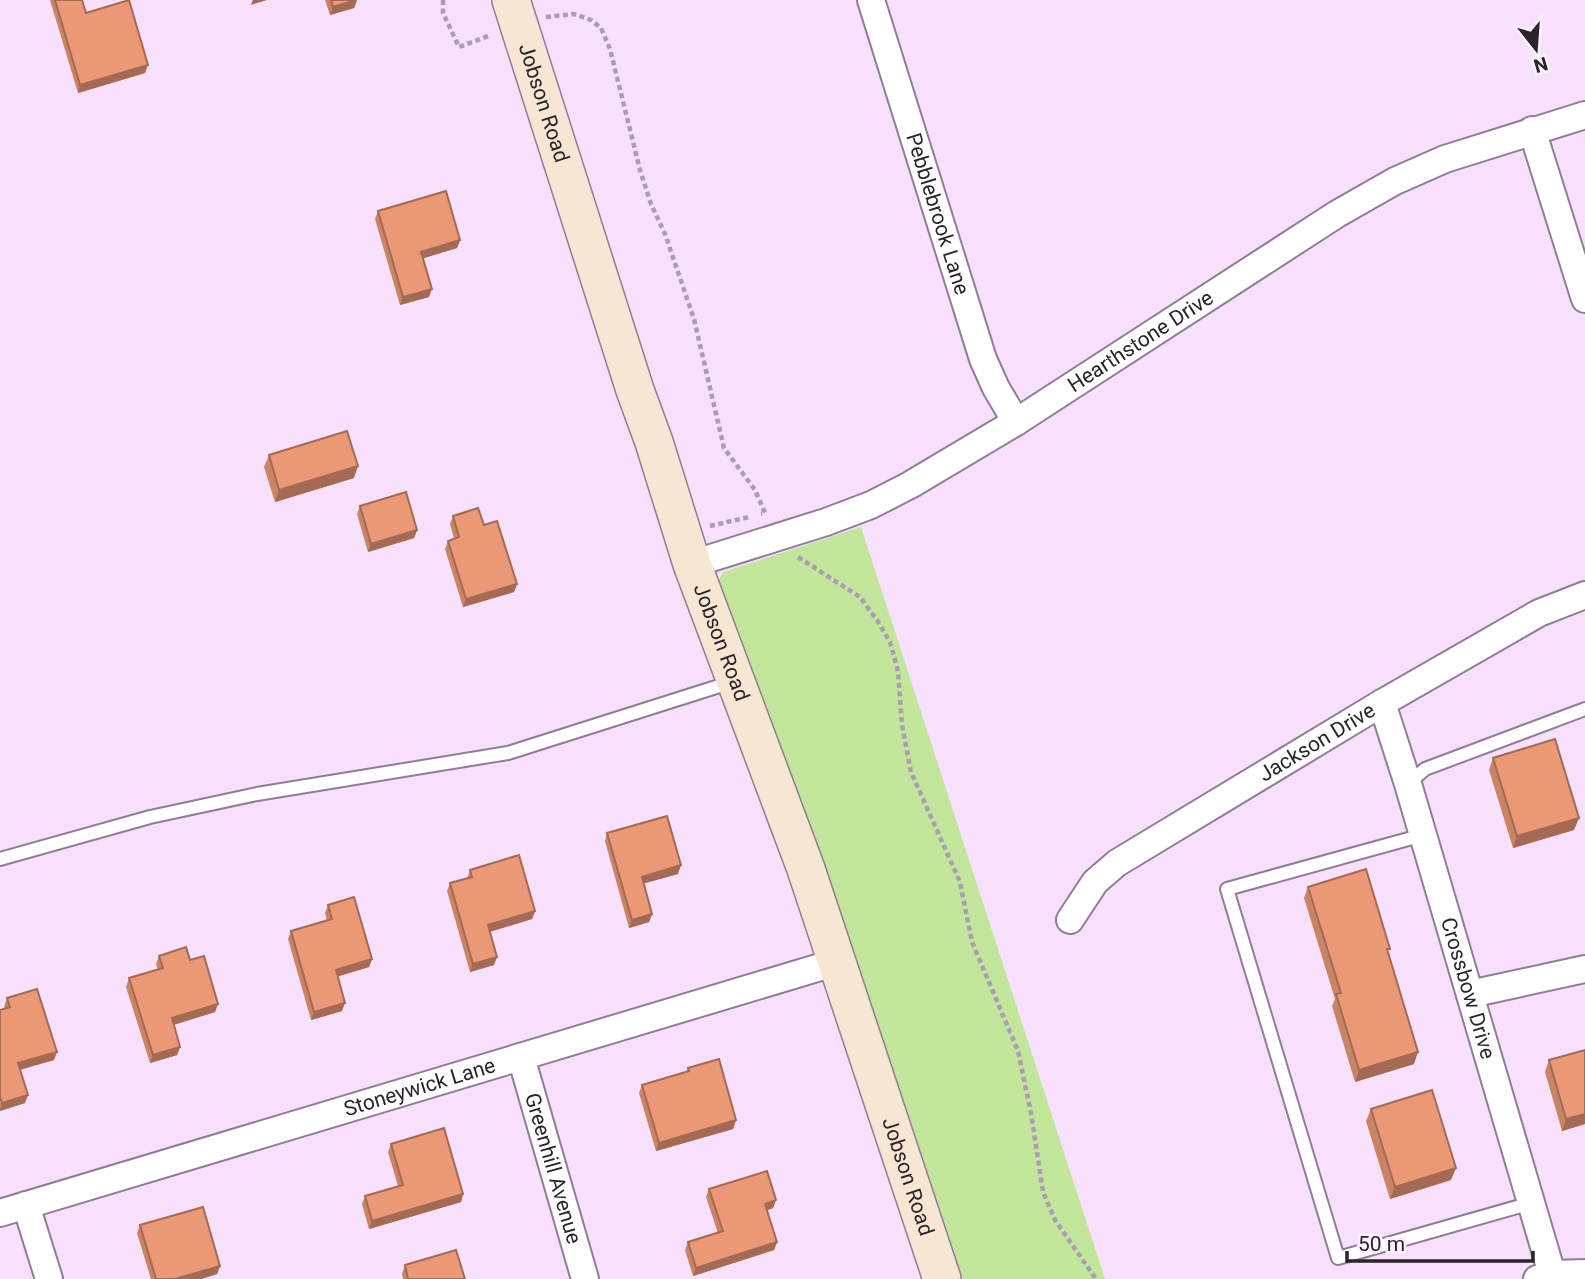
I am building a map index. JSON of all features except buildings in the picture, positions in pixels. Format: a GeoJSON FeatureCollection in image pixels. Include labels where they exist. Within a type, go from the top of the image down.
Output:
{"type":"FeatureCollection","features":[{"type":"Feature","properties":{"kind":"street","name":"Pebblebrook Lane"},"geometry":{"type":"LineString","coordinates":[[871,0],[984,359],[996,388],[1016,422]]}},
{"type":"Feature","properties":{"kind":"street","name":"Jobson Road"},"geometry":{"type":"LineString","coordinates":[[515,12],[692,564],[806,869],[942,1279]]}},
{"type":"Feature","properties":{"kind":"street","name":"Hearthstone Drive"},"geometry":{"type":"LineString","coordinates":[[692,564],[871,505],[1016,422],[1336,214],[1395,181],[1445,159],[1585,115]]}},
{"type":"Feature","properties":{"kind":"street"},"geometry":{"type":"LineString","coordinates":[[1532,130],[1585,299]]}},
{"type":"Feature","properties":{"kind":"street","name":"Jackson Drive"},"geometry":{"type":"LineString","coordinates":[[1070,920],[1095,882],[1117,863],[1382,703],[1539,613],[1585,595]]}},
{"type":"Feature","properties":{"kind":"street","name":"Crossbow Drive"},"geometry":{"type":"LineString","coordinates":[[1382,703],[1531,1203],[1544,1277]]}},
{"type":"Feature","properties":{"kind":"street","name":"Stoneywick Lane"},"geometry":{"type":"LineString","coordinates":[[0,1213],[837,962]]}},
{"type":"Feature","properties":{"kind":"street"},"geometry":{"type":"LineString","coordinates":[[1470,994],[1585,968]]}},
{"type":"Feature","properties":{"kind":"street","name":"Greenhill Avenue"},"geometry":{"type":"LineString","coordinates":[[521,1057],[584,1279]]}},
{"type":"Feature","properties":{"kind":"street"},"geometry":{"type":"LineString","coordinates":[[26,1205],[49,1279]]}},
{"type":"Feature","properties":{"kind":"street"},"geometry":{"type":"LineString","coordinates":[[1544,1277],[1585,1273]]}},
{"type":"Feature","properties":{"kind":"lane"},"geometry":{"type":"LineString","coordinates":[[0,859],[149,817],[257,794],[508,753],[736,681]]}},
{"type":"Feature","properties":{"kind":"lane"},"geometry":{"type":"LineString","coordinates":[[1408,784],[1425,769],[1585,709]]}},
{"type":"Feature","properties":{"kind":"lane"},"geometry":{"type":"LineString","coordinates":[[1423,835],[1227,890],[1338,1258],[1531,1203]]}},
{"type":"Feature","properties":{"kind":"path"},"geometry":{"type":"LineString","coordinates":[[443,0],[443,13],[459,47],[515,12],[552,16],[574,14],[591,20],[601,28],[610,49],[640,170],[694,319],[724,448],[755,490],[765,513],[702,528]]}},
{"type":"Feature","properties":{"kind":"path"},"geometry":{"type":"LineString","coordinates":[[796,556],[860,597],[890,642],[898,671],[902,725],[911,772],[960,882],[972,942],[1018,1051],[1043,1192],[1055,1220],[1096,1279]]}},
{"type":"Feature","properties":{"kind":"green space"},"geometry":{"type":"Polygon","coordinates":[[[861,527],[1105,1279],[948,1279],[715,588],[723,572],[861,527]]]}}]}
